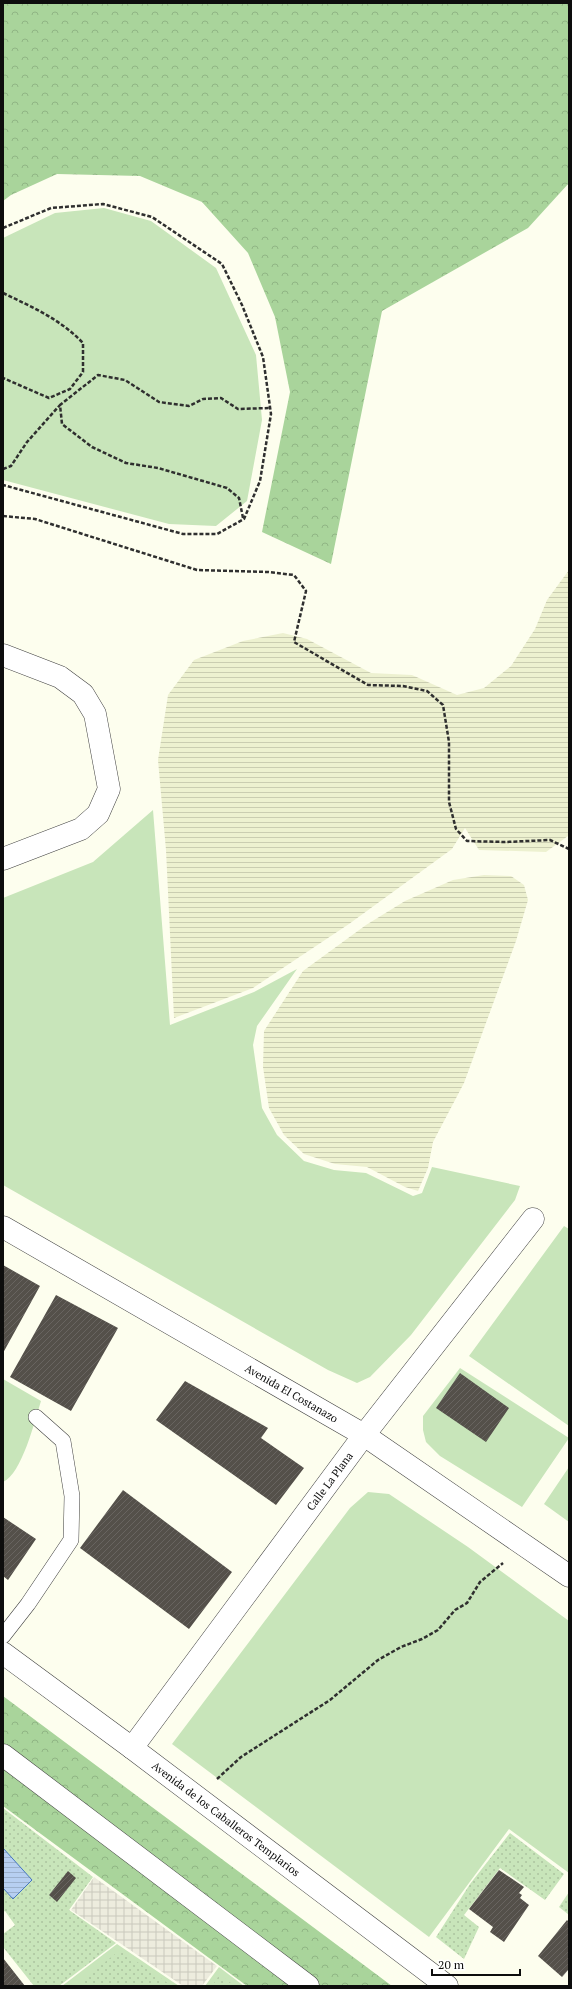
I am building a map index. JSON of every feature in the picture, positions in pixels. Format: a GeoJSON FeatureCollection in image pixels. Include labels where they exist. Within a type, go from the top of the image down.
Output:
{"type":"FeatureCollection","features":[{"type":"Feature","properties":{"kind":"street"},"geometry":{"type":"LineString","coordinates":[[3,655],[60,677],[84,694],[95,714],[109,789],[98,814],[81,829],[3,859]]}},
{"type":"Feature","properties":{"kind":"street","name":"Calle La Plana"},"geometry":{"type":"LineString","coordinates":[[132,1748],[364,1435],[533,1219]]}},
{"type":"Feature","properties":{"kind":"street","name":"Avenida El Costanazo"},"geometry":{"type":"LineString","coordinates":[[3,1228],[364,1435],[569,1576]]}},
{"type":"Feature","properties":{"kind":"street","name":"Avenida de los Caballeros Templarios"},"geometry":{"type":"LineString","coordinates":[[3,1653],[132,1748],[447,1986]]}},
{"type":"Feature","properties":{"kind":"street"},"geometry":{"type":"LineString","coordinates":[[3,1755],[308,1986]]}},
{"type":"Feature","properties":{"kind":"lane"},"geometry":{"type":"LineString","coordinates":[[3,1636],[28,1604],[71,1540],[72,1496],[63,1441],[36,1417]]}},
{"type":"Feature","properties":{"kind":"path"},"geometry":{"type":"LineString","coordinates":[[3,228],[51,208],[103,204],[152,217],[222,264],[242,305],[263,357],[271,414],[260,481],[244,519],[217,534],[183,534],[3,485]]}},
{"type":"Feature","properties":{"kind":"path"},"geometry":{"type":"LineString","coordinates":[[3,293],[41,311],[69,328],[83,343],[83,372],[70,389],[49,398],[3,378]]}},
{"type":"Feature","properties":{"kind":"path"},"geometry":{"type":"LineString","coordinates":[[3,469],[11,466],[27,442],[60,405],[98,375],[125,380],[159,402],[190,406],[204,399],[222,398],[238,409],[270,408]]}},
{"type":"Feature","properties":{"kind":"path"},"geometry":{"type":"LineString","coordinates":[[60,405],[62,424],[92,447],[126,462],[158,468],[227,488],[239,498],[244,519]]}},
{"type":"Feature","properties":{"kind":"path"},"geometry":{"type":"LineString","coordinates":[[3,516],[35,519],[197,570],[268,572],[294,575],[306,591],[294,642],[368,685],[403,686],[427,692],[443,705],[449,742],[449,802],[456,829],[467,841],[505,842],[550,840],[569,849]]}},
{"type":"Feature","properties":{"kind":"path"},"geometry":{"type":"LineString","coordinates":[[199,1799],[220,1776],[241,1757],[330,1700],[378,1660],[401,1647],[422,1640],[438,1630],[455,1610],[466,1603],[480,1582],[503,1564],[519,1541]]}},
{"type":"Feature","properties":{"kind":"green space"},"geometry":{"type":"Polygon","coordinates":[[[3,3],[569,3],[569,183],[528,228],[382,311],[331,564],[262,532],[290,392],[275,317],[248,253],[202,202],[140,176],[57,174],[11,195],[3,201],[3,3]]]}},
{"type":"Feature","properties":{"kind":"green space"},"geometry":{"type":"Polygon","coordinates":[[[104,208],[151,221],[216,268],[256,355],[262,420],[247,501],[216,526],[169,524],[3,480],[3,238],[55,213],[104,208]]]}},
{"type":"Feature","properties":{"kind":"green space"},"geometry":{"type":"Polygon","coordinates":[[[569,570],[568,836],[546,852],[479,850],[465,828],[452,849],[349,924],[253,988],[174,1018],[166,850],[158,760],[168,695],[194,660],[243,641],[283,633],[307,639],[371,673],[412,675],[457,695],[484,688],[511,666],[535,629],[547,600],[569,570]]]}},
{"type":"Feature","properties":{"kind":"green space"},"geometry":{"type":"Polygon","coordinates":[[[153,810],[170,1025],[254,992],[297,969],[257,1026],[253,1045],[262,1108],[277,1135],[304,1161],[334,1170],[366,1173],[413,1196],[422,1193],[432,1167],[520,1186],[515,1200],[411,1335],[370,1377],[357,1383],[328,1370],[3,1185],[3,898],[93,862],[153,810]]]}},
{"type":"Feature","properties":{"kind":"green space"},"geometry":{"type":"Polygon","coordinates":[[[484,875],[511,876],[524,885],[528,900],[516,941],[464,1083],[433,1142],[428,1168],[418,1191],[405,1187],[367,1167],[335,1164],[304,1154],[284,1135],[269,1108],[263,1067],[264,1031],[303,971],[366,925],[405,901],[453,880],[484,875]]]}},
{"type":"Feature","properties":{"kind":"green space"},"geometry":{"type":"Polygon","coordinates":[[[564,1226],[569,1229],[569,1426],[469,1356],[564,1226]]]}},
{"type":"Feature","properties":{"kind":"green space"},"geometry":{"type":"Polygon","coordinates":[[[460,1368],[569,1438],[522,1507],[440,1456],[426,1442],[423,1430],[423,1416],[460,1368]]]}},
{"type":"Feature","properties":{"kind":"green space"},"geometry":{"type":"Polygon","coordinates":[[[3,1379],[41,1401],[22,1458],[10,1477],[3,1482],[3,1379]]]}},
{"type":"Feature","properties":{"kind":"green space"},"geometry":{"type":"Polygon","coordinates":[[[569,1467],[569,1522],[544,1504],[569,1467]]]}},
{"type":"Feature","properties":{"kind":"green space"},"geometry":{"type":"Polygon","coordinates":[[[368,1492],[389,1494],[468,1547],[569,1621],[569,1873],[509,1829],[429,1937],[172,1744],[350,1508],[368,1492]]]}},
{"type":"Feature","properties":{"kind":"green space"},"geometry":{"type":"Polygon","coordinates":[[[3,1696],[392,1986],[247,1986],[3,1806],[3,1696]]]}},
{"type":"Feature","properties":{"kind":"green space"},"geometry":{"type":"Polygon","coordinates":[[[3,1808],[93,1877],[69,1910],[116,1943],[59,1986],[34,1986],[3,1947],[3,1934],[15,1925],[5,1911],[3,1912],[3,1808]]]}},
{"type":"Feature","properties":{"kind":"green space"},"geometry":{"type":"Polygon","coordinates":[[[510,1833],[564,1874],[545,1900],[500,1868],[464,1915],[479,1927],[464,1959],[436,1937],[470,1884],[510,1833]]]}},
{"type":"Feature","properties":{"kind":"green space"},"geometry":{"type":"Polygon","coordinates":[[[569,1892],[569,1915],[559,1907],[569,1892]]]}},
{"type":"Feature","properties":{"kind":"green space"},"geometry":{"type":"Polygon","coordinates":[[[117,1944],[179,1986],[62,1986],[117,1944]]]}},
{"type":"Feature","properties":{"kind":"green space"},"geometry":{"type":"Polygon","coordinates":[[[120,1950],[172,1986],[75,1986],[120,1950]]]}},
{"type":"Feature","properties":{"kind":"green space"},"geometry":{"type":"Polygon","coordinates":[[[219,1967],[244,1986],[205,1986],[219,1967]]]}},
{"type":"Feature","properties":{"kind":"green space"},"geometry":{"type":"Polygon","coordinates":[[[220,1975],[235,1986],[212,1986],[220,1975]]]}},
{"type":"Feature","properties":{"kind":"shaded area"},"geometry":{"type":"Polygon","coordinates":[[[94,1877],[217,1966],[202,1986],[183,1986],[71,1910],[94,1877]]]}},
{"type":"Feature","properties":{"kind":"water"},"geometry":{"type":"Polygon","coordinates":[[[3,1848],[32,1880],[13,1899],[3,1888],[3,1848]]]}},
{"type":"Feature","properties":{"kind":"building"},"geometry":{"type":"Polygon","coordinates":[[[3,1265],[40,1286],[3,1353],[3,1265]]]}},
{"type":"Feature","properties":{"kind":"building"},"geometry":{"type":"Polygon","coordinates":[[[56,1295],[118,1328],[71,1411],[10,1377],[56,1295]]]}},
{"type":"Feature","properties":{"kind":"building"},"geometry":{"type":"Polygon","coordinates":[[[460,1373],[509,1408],[486,1442],[436,1408],[460,1373]]]}},
{"type":"Feature","properties":{"kind":"building"},"geometry":{"type":"Polygon","coordinates":[[[185,1381],[268,1428],[261,1438],[304,1468],[276,1505],[156,1420],[185,1381]]]}},
{"type":"Feature","properties":{"kind":"building"},"geometry":{"type":"Polygon","coordinates":[[[123,1490],[232,1572],[189,1629],[80,1548],[123,1490]]]}},
{"type":"Feature","properties":{"kind":"building"},"geometry":{"type":"Polygon","coordinates":[[[3,1517],[36,1539],[8,1580],[3,1576],[3,1517]]]}},
{"type":"Feature","properties":{"kind":"building"},"geometry":{"type":"Polygon","coordinates":[[[499,1870],[524,1887],[519,1893],[522,1895],[520,1898],[529,1905],[504,1942],[490,1932],[493,1927],[469,1909],[499,1870]]]}},
{"type":"Feature","properties":{"kind":"building"},"geometry":{"type":"Polygon","coordinates":[[[68,1871],[76,1878],[57,1902],[49,1895],[68,1871]]]}},
{"type":"Feature","properties":{"kind":"building"},"geometry":{"type":"Polygon","coordinates":[[[567,1920],[569,1922],[569,1969],[562,1977],[538,1956],[567,1920]]]}},
{"type":"Feature","properties":{"kind":"building"},"geometry":{"type":"Polygon","coordinates":[[[3,1958],[25,1986],[3,1986],[3,1958]]]}}]}
